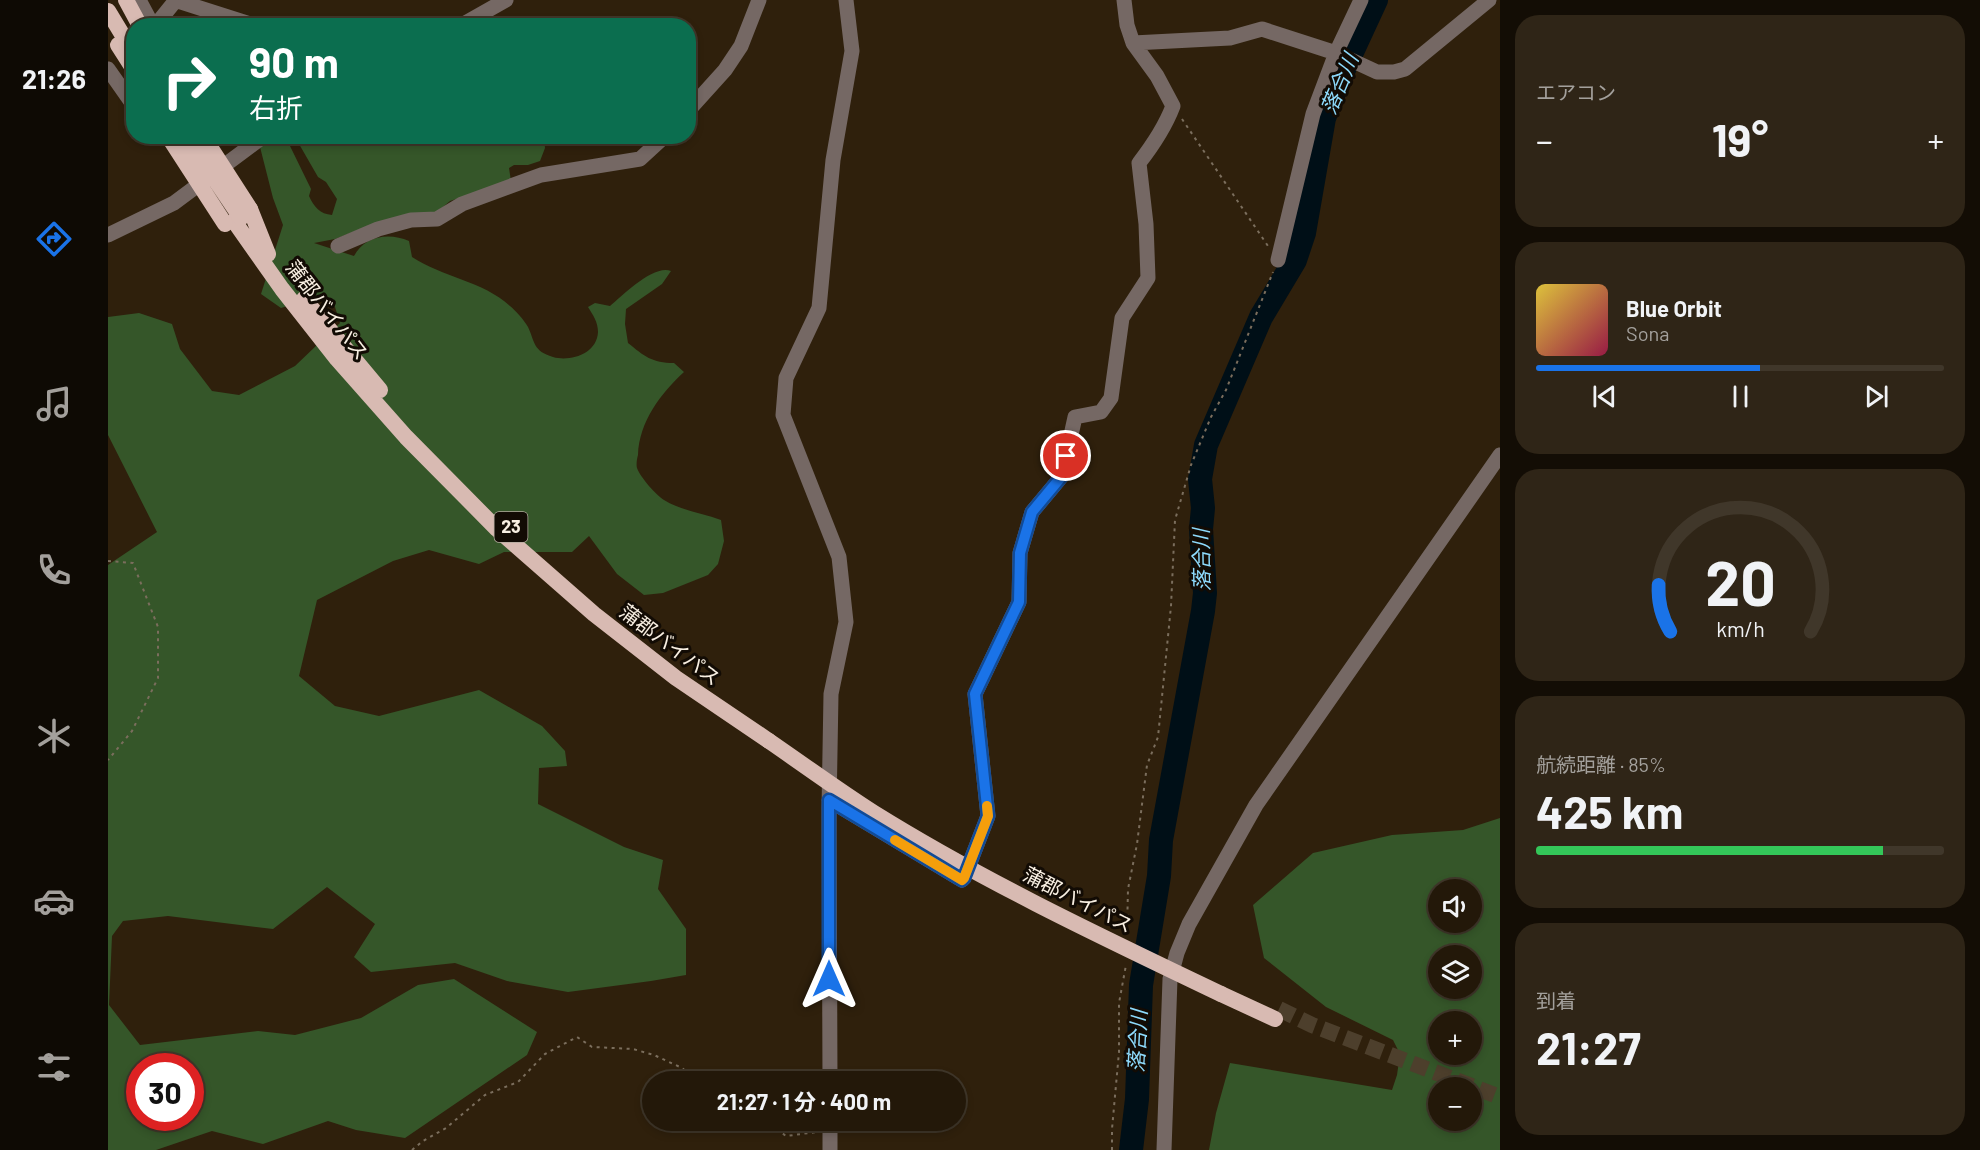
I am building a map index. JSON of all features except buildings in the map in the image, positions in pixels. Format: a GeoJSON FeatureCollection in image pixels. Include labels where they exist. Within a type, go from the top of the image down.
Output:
{"type":"FeatureCollection","features":[{"type":"Feature","properties":{"kind":"highway"},"geometry":{"type":"LineString","coordinates":[[126,0],[136,18]]}},
{"type":"Feature","properties":{"kind":"highway"},"geometry":{"type":"LineString","coordinates":[[108,11],[126,41]]}},
{"type":"Feature","properties":{"kind":"highway"},"geometry":{"type":"LineString","coordinates":[[108,29],[126,57]]}},
{"type":"Feature","properties":{"kind":"highway"},"geometry":{"type":"LineString","coordinates":[[108,44],[126,71]]}},
{"type":"Feature","properties":{"kind":"highway"},"geometry":{"type":"LineString","coordinates":[[175,144],[237,218]]}},
{"type":"Feature","properties":{"kind":"highway"},"geometry":{"type":"LineString","coordinates":[[184,144],[237,218]]}},
{"type":"Feature","properties":{"kind":"highway"},"geometry":{"type":"LineString","coordinates":[[191,144],[237,218]]}},
{"type":"Feature","properties":{"kind":"highway"},"geometry":{"type":"LineString","coordinates":[[206,144],[237,218]]}},
{"type":"Feature","properties":{"kind":"highway","name":"蒲郡バイパス"},"geometry":{"type":"LineString","coordinates":[[237,218],[411,428],[502,520],[601,607],[687,675],[874,813],[951,858],[1079,926],[1277,1014]]}},
{"type":"Feature","properties":{"kind":"highway","name":"蒲郡バイパス"},"geometry":{"type":"LineString","coordinates":[[237,218],[282,289],[337,358],[406,437],[497,529],[594,614],[676,678],[771,738]]}},
{"type":"Feature","properties":{"kind":"street"},"geometry":{"type":"LineString","coordinates":[[139,0],[149,18]]}},
{"type":"Feature","properties":{"kind":"street"},"geometry":{"type":"LineString","coordinates":[[161,18],[176,0],[231,18]]}},
{"type":"Feature","properties":{"kind":"street"},"geometry":{"type":"LineString","coordinates":[[473,18],[506,0]]}},
{"type":"Feature","properties":{"kind":"street"},"geometry":{"type":"LineString","coordinates":[[696,102],[725,70],[741,46],[759,0]]}},
{"type":"Feature","properties":{"kind":"street"},"geometry":{"type":"LineString","coordinates":[[830,1071],[831,694],[846,622],[839,557],[783,415],[786,378],[819,308],[833,160],[852,51],[846,0]]}},
{"type":"Feature","properties":{"kind":"street"},"geometry":{"type":"LineString","coordinates":[[829,800],[962,880],[964,878],[988,816],[975,694],[1019,602],[1020,553],[1032,512],[1062,476],[1075,417],[1101,412],[1111,398],[1122,318],[1148,278],[1146,224],[1139,163],[1156,140],[1173,106],[1157,76],[1133,43],[1127,25],[1124,0]]}},
{"type":"Feature","properties":{"kind":"street"},"geometry":{"type":"LineString","coordinates":[[1278,260],[1313,114],[1362,0]]}},
{"type":"Feature","properties":{"kind":"street"},"geometry":{"type":"LineString","coordinates":[[1133,43],[1230,38],[1262,29],[1338,54],[1377,72],[1394,72],[1405,69],[1489,0]]}},
{"type":"Feature","properties":{"kind":"street"},"geometry":{"type":"LineString","coordinates":[[126,54],[108,71],[126,95]]}},
{"type":"Feature","properties":{"kind":"street"},"geometry":{"type":"LineString","coordinates":[[108,234],[174,203],[253,144]]}},
{"type":"Feature","properties":{"kind":"street"},"geometry":{"type":"LineString","coordinates":[[338,246],[378,229],[411,220],[437,219],[462,204],[541,175],[640,159],[656,144]]}},
{"type":"Feature","properties":{"kind":"street"},"geometry":{"type":"LineString","coordinates":[[1164,1150],[1170,979],[1177,953],[1189,924],[1256,805],[1500,455]]}},
{"type":"Feature","properties":{"kind":"street"},"geometry":{"type":"LineString","coordinates":[[830,1131],[830,1150]]}},
{"type":"Feature","properties":{"kind":"path"},"geometry":{"type":"LineString","coordinates":[[1126,937],[1128,889],[1137,844],[1147,765],[1158,737],[1171,606],[1171,561],[1175,520],[1191,465],[1211,417],[1226,390],[1278,260],[1173,106]]}},
{"type":"Feature","properties":{"kind":"path"},"geometry":{"type":"LineString","coordinates":[[108,561],[133,563],[158,627],[158,678],[132,731],[108,760]]}},
{"type":"Feature","properties":{"kind":"path"},"geometry":{"type":"LineString","coordinates":[[1112,1150],[1119,1052],[1119,1003],[1126,961]]}},
{"type":"Feature","properties":{"kind":"path"},"geometry":{"type":"LineString","coordinates":[[412,1150],[446,1128],[485,1095],[518,1082],[545,1054],[577,1037],[592,1047],[633,1049],[654,1055],[686,1071]]}},
{"type":"Feature","properties":{"kind":"path"},"geometry":{"type":"LineString","coordinates":[[779,1131],[786,1136],[806,1131]]}},
{"type":"Feature","properties":{"kind":"green space"},"geometry":{"type":"Polygon","coordinates":[[[264,144],[288,144],[311,189],[309,196],[313,203],[321,211],[332,215],[337,199],[326,182],[318,177],[299,144],[545,144],[540,161],[528,165],[514,165],[509,168],[511,181],[450,201],[437,212],[379,222],[335,239],[314,243],[354,256],[364,244],[378,238],[393,237],[409,241],[412,257],[499,298],[520,316],[538,349],[546,355],[560,358],[582,355],[593,346],[598,328],[588,307],[595,303],[610,306],[648,276],[664,270],[671,271],[662,284],[626,309],[625,324],[628,343],[649,358],[674,363],[684,372],[667,389],[647,420],[639,443],[637,467],[645,481],[664,500],[678,507],[721,520],[724,541],[718,564],[708,575],[663,593],[644,595],[617,574],[589,536],[572,552],[504,552],[479,564],[429,550],[393,561],[317,600],[299,676],[335,706],[379,716],[479,690],[542,726],[565,751],[567,766],[539,768],[538,804],[624,847],[663,860],[658,889],[686,929],[686,975],[568,992],[507,981],[455,963],[371,972],[354,957],[375,924],[327,887],[273,929],[168,916],[123,921],[112,936],[109,1005],[140,1045],[258,1031],[295,1035],[361,1018],[418,985],[454,979],[537,1032],[527,1055],[405,1138],[356,1130],[328,1121],[263,1144],[212,1131],[156,1150],[108,1150],[108,565],[157,532],[108,435],[108,317],[139,313],[172,324],[180,349],[212,391],[239,395],[295,366],[340,323],[335,307],[323,295],[281,308],[261,294],[283,225],[273,198],[260,147],[264,144]]]}},
{"type":"Feature","properties":{"kind":"green space"},"geometry":{"type":"Polygon","coordinates":[[[1500,818],[1500,1150],[1209,1150],[1216,1113],[1230,1063],[1392,1090],[1400,1054],[1393,1040],[1326,1007],[1264,958],[1253,905],[1313,853],[1392,835],[1463,830],[1500,818]]]}},
{"type":"Feature","properties":{"kind":"waterway","name":"落合川"},"geometry":{"type":"LineString","coordinates":[[1131,1150],[1137,1099],[1141,985],[1159,876],[1161,840],[1205,593],[1200,479],[1206,445],[1261,317],[1295,260],[1304,233],[1324,118],[1376,0]]}},
{"type":"Feature","properties":{"kind":"tunnel"},"geometry":{"type":"LineString","coordinates":[[1279,1009],[1312,1025],[1500,1097]]}},
{"type":"Feature","properties":{"kind":"slow traffic"},"geometry":{"type":"LineString","coordinates":[[895,840],[962,880],[988,816],[987,806]]}},
{"type":"Feature","properties":{"kind":"route"},"geometry":{"type":"LineString","coordinates":[[829,979],[829,800],[962,880],[964,878],[988,816],[975,694],[1019,602],[1020,553],[1032,512],[1062,476],[1066,456]]}}]}
